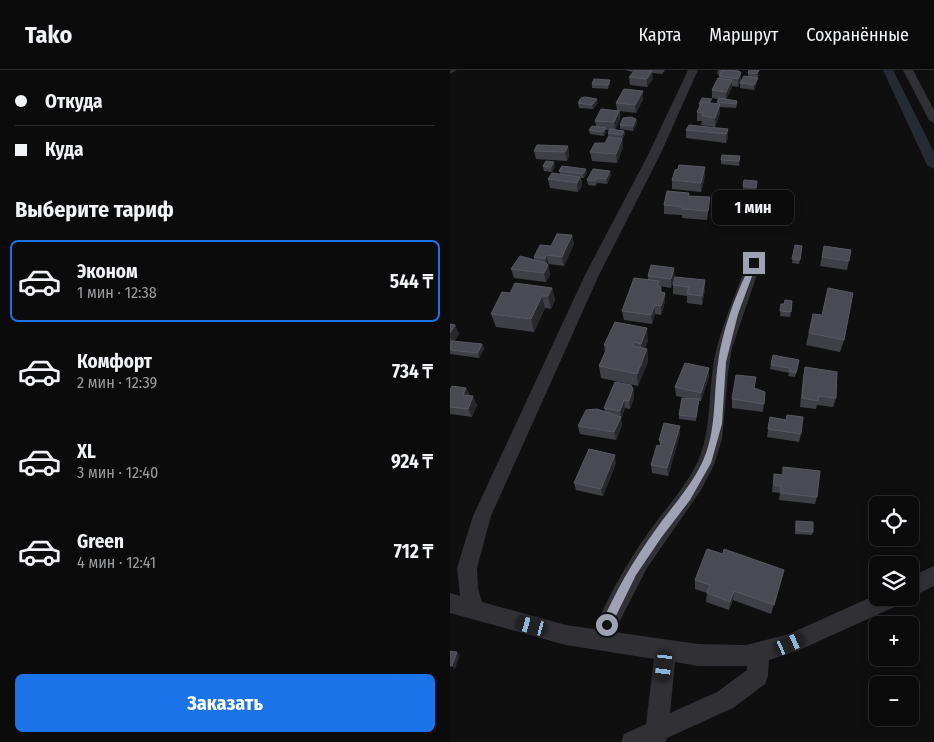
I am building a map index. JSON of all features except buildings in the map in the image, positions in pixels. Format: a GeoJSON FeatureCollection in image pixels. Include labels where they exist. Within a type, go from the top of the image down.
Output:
{"type":"FeatureCollection","features":[{"type":"Feature","properties":{"kind":"street"},"geometry":{"type":"LineString","coordinates":[[476,611],[468,588],[467,568],[482,516],[592,275],[654,155],[693,70]]}},
{"type":"Feature","properties":{"kind":"street"},"geometry":{"type":"LineString","coordinates":[[908,70],[934,120]]}},
{"type":"Feature","properties":{"kind":"street"},"geometry":{"type":"LineString","coordinates":[[600,640],[632,572],[657,535],[687,497],[706,463],[718,424],[722,362],[734,314],[754,263]]}},
{"type":"Feature","properties":{"kind":"street"},"geometry":{"type":"LineString","coordinates":[[919,583],[934,575]]}},
{"type":"Feature","properties":{"kind":"street"},"geometry":{"type":"LineString","coordinates":[[450,603],[566,635],[698,655],[746,656],[790,644],[874,606]]}},
{"type":"Feature","properties":{"kind":"street"},"geometry":{"type":"LineString","coordinates":[[656,736],[666,650]]}},
{"type":"Feature","properties":{"kind":"street"},"geometry":{"type":"LineString","coordinates":[[632,742],[656,736],[725,700],[757,676],[759,652]]}},
{"type":"Feature","properties":{"kind":"waterway"},"geometry":{"type":"LineString","coordinates":[[888,70],[934,165]]}},
{"type":"Feature","properties":{"kind":"route"},"geometry":{"type":"LineString","coordinates":[[607,625],[632,572],[657,535],[687,497],[706,463],[718,424],[722,362],[734,314],[754,263]]}}]}
